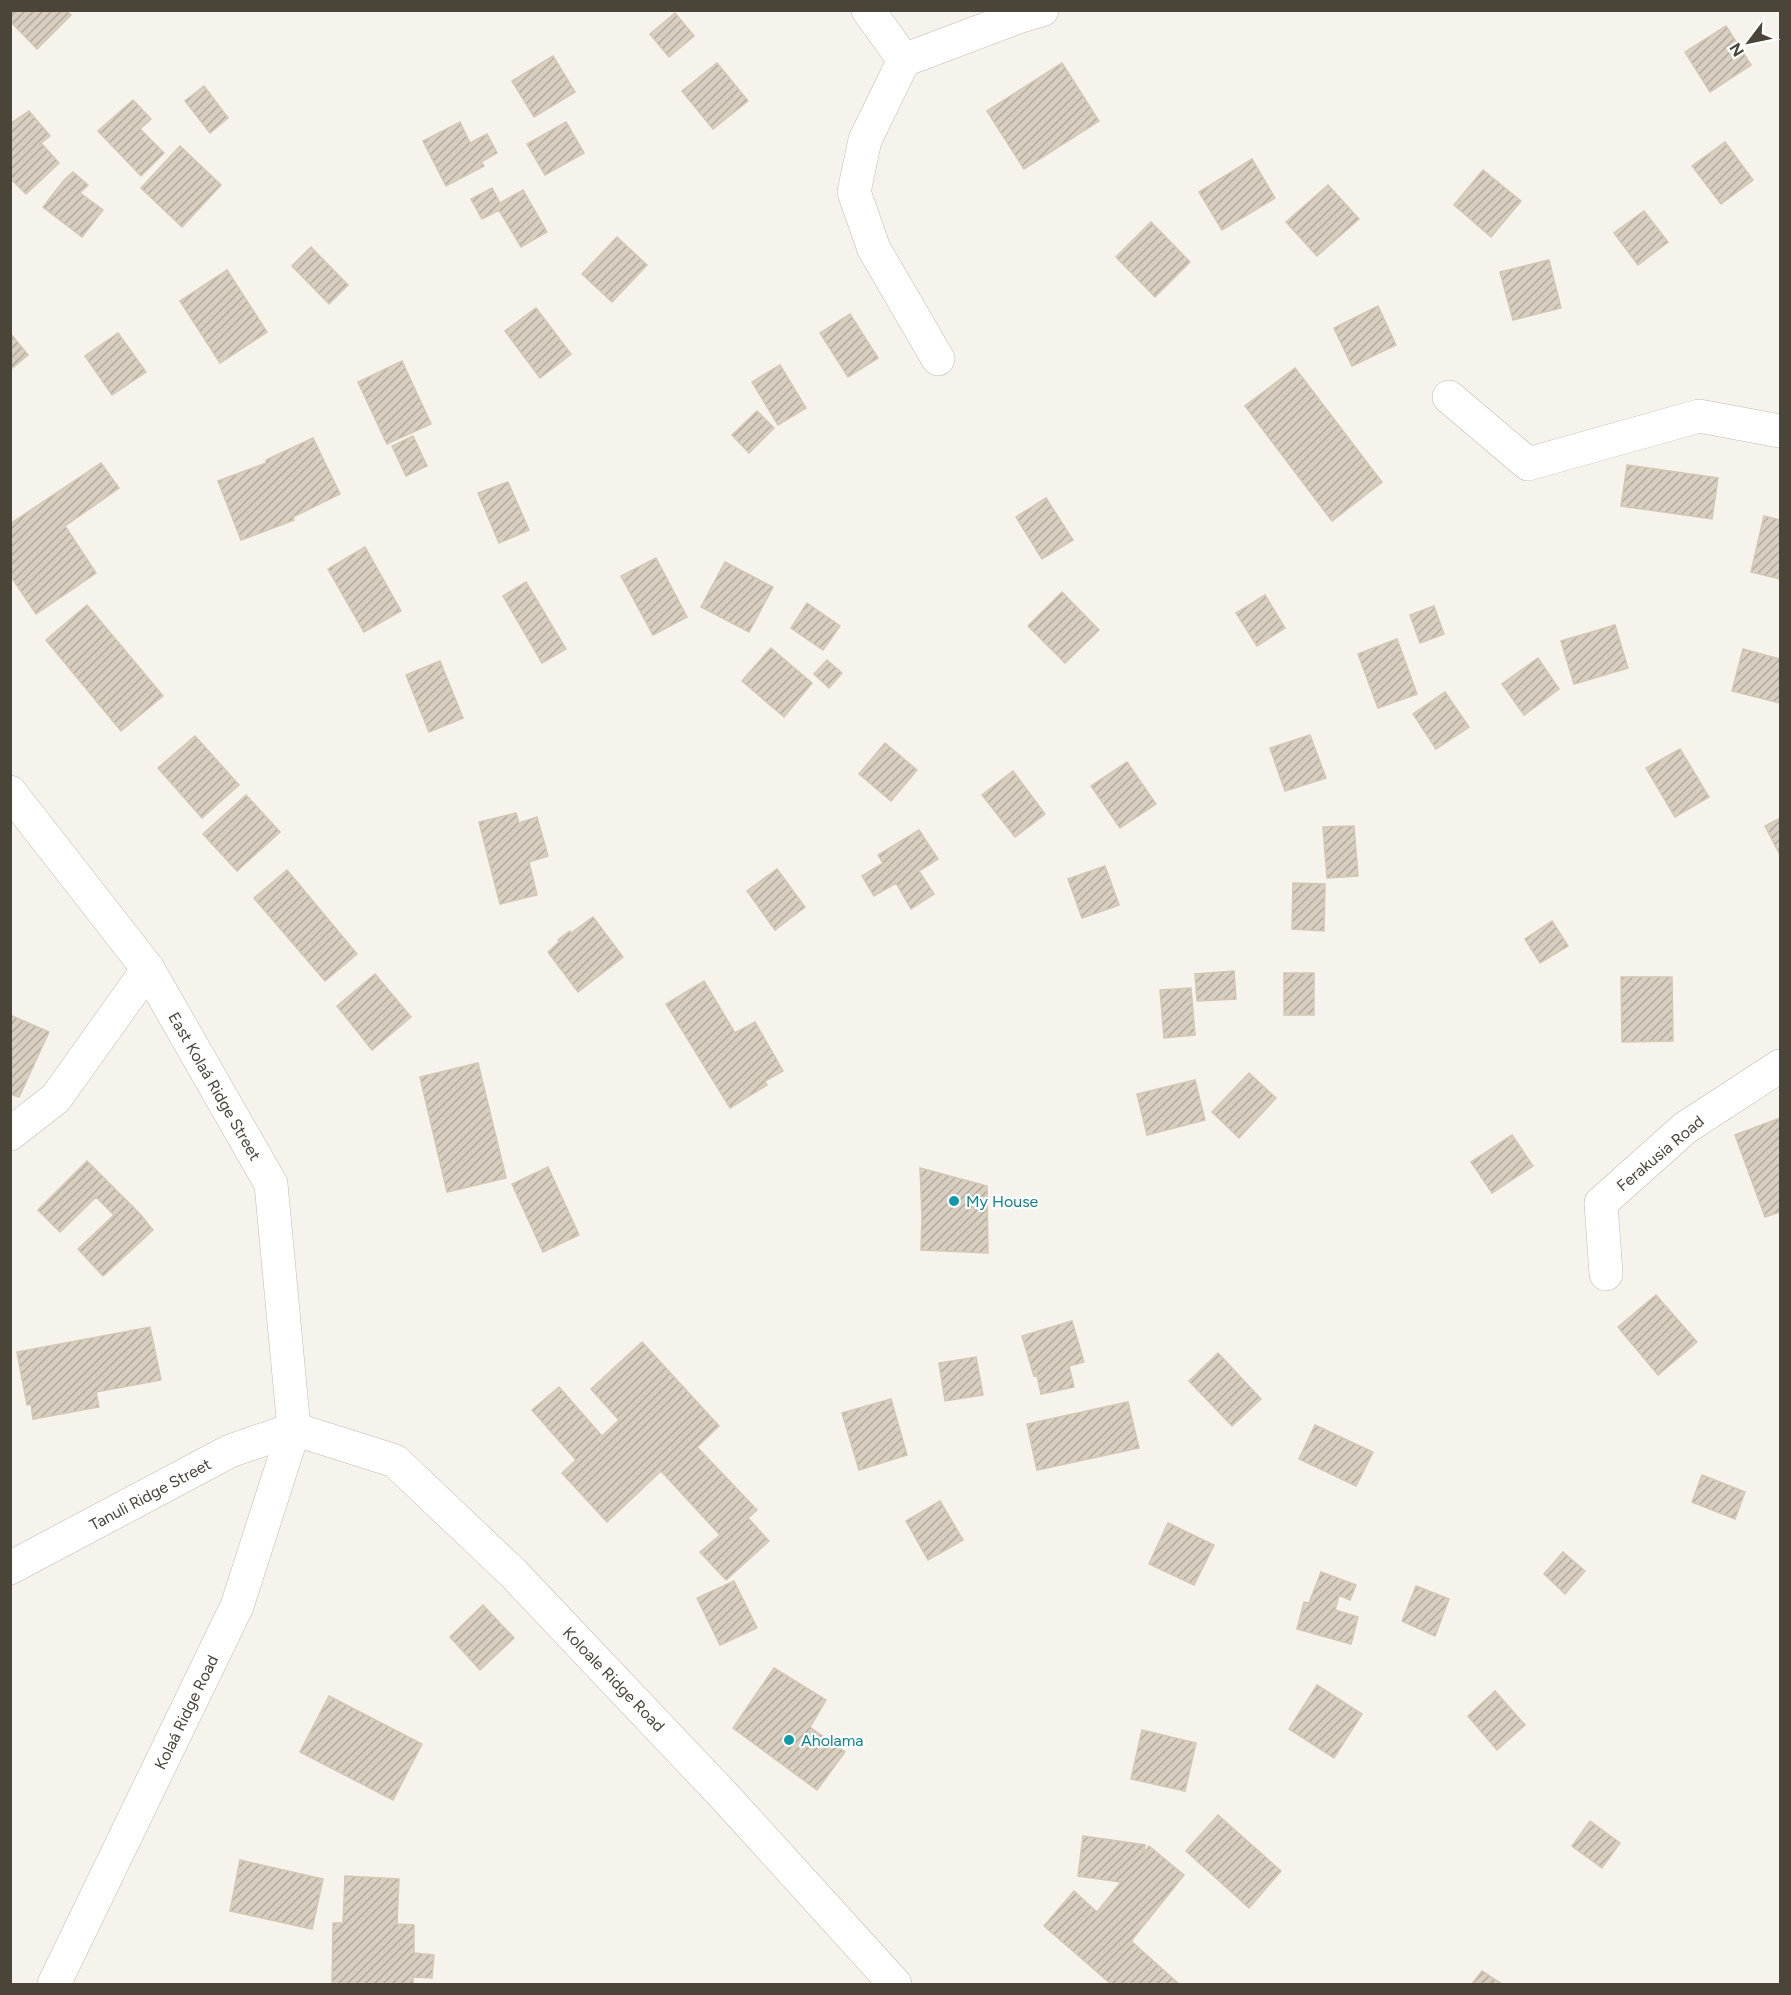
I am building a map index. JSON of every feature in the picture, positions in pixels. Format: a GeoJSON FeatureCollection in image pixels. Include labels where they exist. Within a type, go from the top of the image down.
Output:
{"type":"FeatureCollection","features":[{"type":"Feature","properties":{"kind":"street"},"geometry":{"type":"LineString","coordinates":[[868,10],[904,60]]}},
{"type":"Feature","properties":{"kind":"street"},"geometry":{"type":"LineString","coordinates":[[938,359],[874,249],[854,192],[865,140],[904,60],[1042,10]]}},
{"type":"Feature","properties":{"kind":"street"},"geometry":{"type":"LineString","coordinates":[[1449,397],[1528,464],[1699,416],[1780,431]]}},
{"type":"Feature","properties":{"kind":"street","name":"East Kolaá Ridge Street"},"geometry":{"type":"LineString","coordinates":[[10,792],[148,969],[271,1184],[294,1429]]}},
{"type":"Feature","properties":{"kind":"street"},"geometry":{"type":"LineString","coordinates":[[10,1134],[56,1098],[148,969]]}},
{"type":"Feature","properties":{"kind":"street","name":"Ferakusia Road"},"geometry":{"type":"LineString","coordinates":[[1606,1274],[1601,1203],[1685,1128],[1780,1066]]}},
{"type":"Feature","properties":{"kind":"street","name":"Tanuli Ridge Street"},"geometry":{"type":"LineString","coordinates":[[10,1568],[230,1451],[294,1429]]}},
{"type":"Feature","properties":{"kind":"street","name":"Kolaá Ridge Road"},"geometry":{"type":"LineString","coordinates":[[54,1984],[237,1606],[294,1429]]}},
{"type":"Feature","properties":{"kind":"street","name":"Koloale Ridge Road"},"geometry":{"type":"LineString","coordinates":[[294,1429],[395,1461],[513,1573],[728,1799],[895,1984]]}},
{"type":"Feature","properties":{"kind":"building"},"geometry":{"type":"Polygon","coordinates":[[[10,10],[66,10],[71,15],[37,49],[10,21],[10,10]]]}},
{"type":"Feature","properties":{"kind":"building"},"geometry":{"type":"Polygon","coordinates":[[[675,13],[694,36],[669,57],[650,34],[675,13]]]}},
{"type":"Feature","properties":{"kind":"building"},"geometry":{"type":"Polygon","coordinates":[[[1726,26],[1751,65],[1710,92],[1685,52],[1726,26]]]}},
{"type":"Feature","properties":{"kind":"building"},"geometry":{"type":"Polygon","coordinates":[[[553,56],[575,92],[534,117],[512,81],[553,56]]]}},
{"type":"Feature","properties":{"kind":"building"},"geometry":{"type":"Polygon","coordinates":[[[717,63],[748,101],[713,129],[682,91],[717,63]]]}},
{"type":"Feature","properties":{"kind":"building"},"geometry":{"type":"Polygon","coordinates":[[[1062,63],[1099,121],[1024,169],[987,111],[1062,63]]]}},
{"type":"Feature","properties":{"kind":"building"},"geometry":{"type":"Polygon","coordinates":[[[204,86],[228,118],[210,133],[185,101],[204,86]]]}},
{"type":"Feature","properties":{"kind":"building"},"geometry":{"type":"Polygon","coordinates":[[[133,100],[151,119],[140,129],[164,153],[141,176],[98,131],[133,100]]]}},
{"type":"Feature","properties":{"kind":"building"},"geometry":{"type":"Polygon","coordinates":[[[29,111],[50,136],[41,143],[59,163],[26,194],[10,178],[10,124],[29,111]]]}},
{"type":"Feature","properties":{"kind":"building"},"geometry":{"type":"Polygon","coordinates":[[[460,122],[470,143],[487,134],[497,153],[481,162],[484,166],[446,186],[423,141],[460,122]]]}},
{"type":"Feature","properties":{"kind":"building"},"geometry":{"type":"Polygon","coordinates":[[[566,122],[584,153],[545,175],[527,144],[566,122]]]}},
{"type":"Feature","properties":{"kind":"building"},"geometry":{"type":"Polygon","coordinates":[[[1725,142],[1753,180],[1721,204],[1692,166],[1725,142]]]}},
{"type":"Feature","properties":{"kind":"building"},"geometry":{"type":"Polygon","coordinates":[[[180,146],[221,185],[182,227],[141,188],[180,146]]]}},
{"type":"Feature","properties":{"kind":"building"},"geometry":{"type":"Polygon","coordinates":[[[1252,159],[1275,198],[1222,230],[1199,192],[1252,159]]]}},
{"type":"Feature","properties":{"kind":"building"},"geometry":{"type":"Polygon","coordinates":[[[1483,170],[1521,201],[1491,237],[1454,205],[1483,170]]]}},
{"type":"Feature","properties":{"kind":"building"},"geometry":{"type":"Polygon","coordinates":[[[73,172],[88,185],[80,193],[103,210],[82,237],[43,207],[73,172]]]}},
{"type":"Feature","properties":{"kind":"building"},"geometry":{"type":"Polygon","coordinates":[[[1328,185],[1359,219],[1317,256],[1286,222],[1328,185]]]}},
{"type":"Feature","properties":{"kind":"building"},"geometry":{"type":"Polygon","coordinates":[[[492,188],[500,203],[523,190],[547,232],[521,247],[499,210],[482,219],[471,199],[492,188]]]}},
{"type":"Feature","properties":{"kind":"building"},"geometry":{"type":"Polygon","coordinates":[[[1644,211],[1668,242],[1638,265],[1614,233],[1644,211]]]}},
{"type":"Feature","properties":{"kind":"building"},"geometry":{"type":"Polygon","coordinates":[[[1151,222],[1190,262],[1155,297],[1116,257],[1151,222]]]}},
{"type":"Feature","properties":{"kind":"building"},"geometry":{"type":"Polygon","coordinates":[[[617,237],[647,265],[612,302],[582,274],[617,237]]]}},
{"type":"Feature","properties":{"kind":"building"},"geometry":{"type":"Polygon","coordinates":[[[311,247],[348,285],[329,304],[292,266],[311,247]]]}},
{"type":"Feature","properties":{"kind":"building"},"geometry":{"type":"Polygon","coordinates":[[[1549,260],[1561,308],[1513,320],[1500,272],[1549,260]]]}},
{"type":"Feature","properties":{"kind":"building"},"geometry":{"type":"Polygon","coordinates":[[[227,270],[267,332],[220,363],[180,301],[227,270]]]}},
{"type":"Feature","properties":{"kind":"building"},"geometry":{"type":"Polygon","coordinates":[[[1378,306],[1396,345],[1352,366],[1334,328],[1378,306]]]}},
{"type":"Feature","properties":{"kind":"building"},"geometry":{"type":"Polygon","coordinates":[[[536,308],[571,354],[540,378],[505,331],[536,308]]]}},
{"type":"Feature","properties":{"kind":"building"},"geometry":{"type":"Polygon","coordinates":[[[850,314],[878,358],[848,377],[820,333],[850,314]]]}},
{"type":"Feature","properties":{"kind":"building"},"geometry":{"type":"Polygon","coordinates":[[[10,333],[28,355],[11,369],[10,368],[10,333]]]}},
{"type":"Feature","properties":{"kind":"building"},"geometry":{"type":"Polygon","coordinates":[[[118,333],[146,372],[112,395],[85,356],[118,333]]]}},
{"type":"Feature","properties":{"kind":"building"},"geometry":{"type":"Polygon","coordinates":[[[402,361],[431,424],[387,444],[358,382],[402,361]]]}},
{"type":"Feature","properties":{"kind":"building"},"geometry":{"type":"Polygon","coordinates":[[[780,365],[806,408],[778,425],[752,382],[780,365]]]}},
{"type":"Feature","properties":{"kind":"building"},"geometry":{"type":"Polygon","coordinates":[[[1295,368],[1382,482],[1332,521],[1245,406],[1295,368]]]}},
{"type":"Feature","properties":{"kind":"building"},"geometry":{"type":"Polygon","coordinates":[[[757,411],[774,428],[749,453],[732,435],[757,411]]]}},
{"type":"Feature","properties":{"kind":"building"},"geometry":{"type":"Polygon","coordinates":[[[413,436],[427,466],[406,476],[392,446],[413,436]]]}},
{"type":"Feature","properties":{"kind":"building"},"geometry":{"type":"Polygon","coordinates":[[[313,438],[340,494],[293,517],[294,520],[241,540],[218,481],[266,463],[266,460],[313,438]]]}},
{"type":"Feature","properties":{"kind":"building"},"geometry":{"type":"Polygon","coordinates":[[[101,463],[119,488],[65,526],[96,573],[36,614],[10,575],[10,524],[101,463]]]}},
{"type":"Feature","properties":{"kind":"building"},"geometry":{"type":"Polygon","coordinates":[[[1627,465],[1718,478],[1712,519],[1621,506],[1627,465]]]}},
{"type":"Feature","properties":{"kind":"building"},"geometry":{"type":"Polygon","coordinates":[[[508,482],[529,530],[499,543],[478,493],[508,482]]]}},
{"type":"Feature","properties":{"kind":"building"},"geometry":{"type":"Polygon","coordinates":[[[1046,498],[1073,540],[1042,559],[1016,517],[1046,498]]]}},
{"type":"Feature","properties":{"kind":"building"},"geometry":{"type":"Polygon","coordinates":[[[1764,516],[1780,520],[1780,579],[1751,572],[1764,516]]]}},
{"type":"Feature","properties":{"kind":"building"},"geometry":{"type":"Polygon","coordinates":[[[365,547],[401,611],[364,632],[328,569],[365,547]]]}},
{"type":"Feature","properties":{"kind":"building"},"geometry":{"type":"Polygon","coordinates":[[[656,558],[687,617],[653,635],[621,576],[656,558]]]}},
{"type":"Feature","properties":{"kind":"building"},"geometry":{"type":"Polygon","coordinates":[[[725,562],[773,587],[749,632],[701,607],[725,562]]]}},
{"type":"Feature","properties":{"kind":"building"},"geometry":{"type":"Polygon","coordinates":[[[526,582],[566,649],[542,663],[503,596],[526,582]]]}},
{"type":"Feature","properties":{"kind":"building"},"geometry":{"type":"Polygon","coordinates":[[[1062,592],[1099,630],[1065,663],[1028,626],[1062,592]]]}},
{"type":"Feature","properties":{"kind":"building"},"geometry":{"type":"Polygon","coordinates":[[[1265,595],[1285,628],[1257,646],[1236,613],[1265,595]]]}},
{"type":"Feature","properties":{"kind":"building"},"geometry":{"type":"Polygon","coordinates":[[[807,603],[840,626],[823,650],[791,628],[807,603]]]}},
{"type":"Feature","properties":{"kind":"building"},"geometry":{"type":"Polygon","coordinates":[[[87,605],[163,696],[121,731],[46,640],[87,605]]]}},
{"type":"Feature","properties":{"kind":"building"},"geometry":{"type":"Polygon","coordinates":[[[1434,606],[1444,634],[1420,643],[1410,615],[1434,606]]]}},
{"type":"Feature","properties":{"kind":"building"},"geometry":{"type":"Polygon","coordinates":[[[1615,625],[1628,668],[1574,684],[1561,641],[1615,625]]]}},
{"type":"Feature","properties":{"kind":"building"},"geometry":{"type":"Polygon","coordinates":[[[1397,639],[1417,694],[1378,708],[1358,654],[1397,639]]]}},
{"type":"Feature","properties":{"kind":"building"},"geometry":{"type":"Polygon","coordinates":[[[771,648],[812,683],[784,717],[742,681],[771,648]]]}},
{"type":"Feature","properties":{"kind":"building"},"geometry":{"type":"Polygon","coordinates":[[[1743,649],[1780,659],[1780,703],[1732,691],[1743,649]]]}},
{"type":"Feature","properties":{"kind":"building"},"geometry":{"type":"Polygon","coordinates":[[[1538,658],[1559,689],[1524,715],[1502,684],[1538,658]]]}},
{"type":"Feature","properties":{"kind":"building"},"geometry":{"type":"Polygon","coordinates":[[[827,660],[842,673],[829,688],[814,674],[827,660]]]}},
{"type":"Feature","properties":{"kind":"building"},"geometry":{"type":"Polygon","coordinates":[[[440,661],[463,718],[429,732],[406,675],[440,661]]]}},
{"type":"Feature","properties":{"kind":"building"},"geometry":{"type":"Polygon","coordinates":[[[1445,692],[1469,727],[1436,749],[1413,714],[1445,692]]]}},
{"type":"Feature","properties":{"kind":"building"},"geometry":{"type":"Polygon","coordinates":[[[1310,735],[1326,778],[1285,791],[1270,748],[1310,735]]]}},
{"type":"Feature","properties":{"kind":"building"},"geometry":{"type":"Polygon","coordinates":[[[195,736],[239,785],[202,818],[158,768],[195,736]]]}},
{"type":"Feature","properties":{"kind":"building"},"geometry":{"type":"Polygon","coordinates":[[[885,743],[917,770],[891,801],[859,774],[885,743]]]}},
{"type":"Feature","properties":{"kind":"building"},"geometry":{"type":"Polygon","coordinates":[[[1680,749],[1709,797],[1675,817],[1646,768],[1680,749]]]}},
{"type":"Feature","properties":{"kind":"building"},"geometry":{"type":"Polygon","coordinates":[[[1127,762],[1156,804],[1120,828],[1091,786],[1127,762]]]}},
{"type":"Feature","properties":{"kind":"building"},"geometry":{"type":"Polygon","coordinates":[[[1013,771],[1045,814],[1015,837],[982,795],[1013,771]]]}},
{"type":"Feature","properties":{"kind":"building"},"geometry":{"type":"Polygon","coordinates":[[[246,795],[280,832],[237,871],[203,834],[246,795]]]}},
{"type":"Feature","properties":{"kind":"building"},"geometry":{"type":"Polygon","coordinates":[[[516,813],[519,823],[537,817],[548,856],[529,862],[537,895],[500,904],[479,822],[516,813]]]}},
{"type":"Feature","properties":{"kind":"building"},"geometry":{"type":"Polygon","coordinates":[[[1780,818],[1780,852],[1779,853],[1765,826],[1780,818]]]}},
{"type":"Feature","properties":{"kind":"building"},"geometry":{"type":"Polygon","coordinates":[[[1354,826],[1358,876],[1327,878],[1323,827],[1354,826]]]}},
{"type":"Feature","properties":{"kind":"building"},"geometry":{"type":"Polygon","coordinates":[[[919,830],[938,859],[919,871],[934,894],[911,909],[896,883],[874,896],[862,876],[883,863],[878,855],[919,830]]]}},
{"type":"Feature","properties":{"kind":"building"},"geometry":{"type":"Polygon","coordinates":[[[1105,866],[1119,905],[1082,918],[1068,879],[1105,866]]]}},
{"type":"Feature","properties":{"kind":"building"},"geometry":{"type":"Polygon","coordinates":[[[777,869],[805,907],[775,930],[747,891],[777,869]]]}},
{"type":"Feature","properties":{"kind":"building"},"geometry":{"type":"Polygon","coordinates":[[[287,870],[357,954],[325,981],[254,898],[287,870]]]}},
{"type":"Feature","properties":{"kind":"building"},"geometry":{"type":"Polygon","coordinates":[[[1293,883],[1325,884],[1324,931],[1292,929],[1293,883]]]}},
{"type":"Feature","properties":{"kind":"building"},"geometry":{"type":"Polygon","coordinates":[[[593,917],[623,957],[578,992],[548,952],[559,942],[558,940],[593,917]]]}},
{"type":"Feature","properties":{"kind":"building"},"geometry":{"type":"Polygon","coordinates":[[[1552,921],[1568,946],[1540,963],[1525,939],[1552,921]]]}},
{"type":"Feature","properties":{"kind":"building"},"geometry":{"type":"Polygon","coordinates":[[[1234,971],[1236,999],[1197,1001],[1195,974],[1234,971]]]}},
{"type":"Feature","properties":{"kind":"building"},"geometry":{"type":"Polygon","coordinates":[[[1284,973],[1314,973],[1314,1015],[1284,1015],[1284,973]]]}},
{"type":"Feature","properties":{"kind":"building"},"geometry":{"type":"Polygon","coordinates":[[[375,974],[411,1017],[372,1050],[337,1006],[375,974]]]}},
{"type":"Feature","properties":{"kind":"building"},"geometry":{"type":"Polygon","coordinates":[[[1621,977],[1672,977],[1673,1041],[1622,1042],[1621,977]]]}},
{"type":"Feature","properties":{"kind":"building"},"geometry":{"type":"Polygon","coordinates":[[[704,981],[735,1033],[755,1022],[783,1071],[765,1081],[767,1085],[730,1108],[666,1004],[704,981]]]}},
{"type":"Feature","properties":{"kind":"building"},"geometry":{"type":"Polygon","coordinates":[[[1191,988],[1195,1035],[1164,1038],[1160,990],[1191,988]]]}},
{"type":"Feature","properties":{"kind":"building"},"geometry":{"type":"Polygon","coordinates":[[[10,1015],[49,1032],[19,1097],[10,1094],[10,1015]]]}},
{"type":"Feature","properties":{"kind":"building"},"geometry":{"type":"Polygon","coordinates":[[[478,1063],[506,1178],[447,1192],[420,1077],[478,1063]]]}},
{"type":"Feature","properties":{"kind":"building"},"geometry":{"type":"Polygon","coordinates":[[[1249,1073],[1276,1098],[1239,1138],[1212,1112],[1249,1073]]]}},
{"type":"Feature","properties":{"kind":"building"},"geometry":{"type":"Polygon","coordinates":[[[1195,1080],[1205,1120],[1147,1135],[1137,1094],[1195,1080]]]}},
{"type":"Feature","properties":{"kind":"building"},"geometry":{"type":"Polygon","coordinates":[[[1780,1118],[1780,1212],[1765,1217],[1735,1135],[1780,1118]]]}},
{"type":"Feature","properties":{"kind":"building"},"geometry":{"type":"Polygon","coordinates":[[[1512,1135],[1533,1166],[1492,1193],[1471,1162],[1512,1135]]]}},
{"type":"Feature","properties":{"kind":"building"},"geometry":{"type":"Polygon","coordinates":[[[87,1161],[153,1230],[103,1276],[78,1249],[114,1215],[96,1197],[60,1232],[38,1210],[87,1161]]]}},
{"type":"Feature","properties":{"kind":"building"},"geometry":{"type":"Polygon","coordinates":[[[548,1167],[579,1235],[543,1252],[512,1184],[548,1167]]]}},
{"type":"Feature","properties":{"kind":"building","name":"My House"},"geometry":{"type":"Polygon","coordinates":[[[920,1168],[987,1186],[988,1253],[921,1250],[920,1168]]]}},
{"type":"Feature","properties":{"kind":"building"},"geometry":{"type":"Polygon","coordinates":[[[1656,1295],[1697,1342],[1658,1375],[1618,1327],[1656,1295]]]}},
{"type":"Feature","properties":{"kind":"building"},"geometry":{"type":"Polygon","coordinates":[[[1072,1321],[1084,1362],[1069,1366],[1074,1387],[1041,1394],[1037,1375],[1034,1376],[1022,1336],[1072,1321]]]}},
{"type":"Feature","properties":{"kind":"building"},"geometry":{"type":"Polygon","coordinates":[[[150,1327],[161,1380],[96,1392],[99,1407],[33,1419],[31,1404],[27,1405],[17,1352],[150,1327]]]}},
{"type":"Feature","properties":{"kind":"building"},"geometry":{"type":"Polygon","coordinates":[[[642,1342],[719,1426],[697,1447],[757,1510],[748,1518],[769,1541],[726,1580],[700,1552],[720,1535],[661,1471],[607,1522],[562,1473],[576,1460],[532,1410],[559,1387],[602,1436],[619,1420],[591,1389],[642,1342]]]}},
{"type":"Feature","properties":{"kind":"building"},"geometry":{"type":"Polygon","coordinates":[[[1218,1353],[1261,1399],[1232,1426],[1189,1381],[1218,1353]]]}},
{"type":"Feature","properties":{"kind":"building"},"geometry":{"type":"Polygon","coordinates":[[[976,1357],[983,1395],[945,1401],[939,1363],[976,1357]]]}},
{"type":"Feature","properties":{"kind":"building"},"geometry":{"type":"Polygon","coordinates":[[[891,1399],[907,1455],[859,1470],[842,1413],[891,1399]]]}},
{"type":"Feature","properties":{"kind":"building"},"geometry":{"type":"Polygon","coordinates":[[[1128,1402],[1139,1448],[1037,1470],[1027,1424],[1128,1402]]]}},
{"type":"Feature","properties":{"kind":"building"},"geometry":{"type":"Polygon","coordinates":[[[1315,1425],[1373,1452],[1356,1486],[1299,1459],[1315,1425]]]}},
{"type":"Feature","properties":{"kind":"building"},"geometry":{"type":"Polygon","coordinates":[[[1702,1475],[1745,1492],[1735,1519],[1692,1502],[1702,1475]]]}},
{"type":"Feature","properties":{"kind":"building"},"geometry":{"type":"Polygon","coordinates":[[[940,1501],[963,1540],[928,1560],[906,1521],[940,1501]]]}},
{"type":"Feature","properties":{"kind":"building"},"geometry":{"type":"Polygon","coordinates":[[[1168,1523],[1214,1545],[1194,1585],[1149,1564],[1168,1523]]]}},
{"type":"Feature","properties":{"kind":"building"},"geometry":{"type":"Polygon","coordinates":[[[1563,1552],[1585,1571],[1565,1594],[1544,1574],[1563,1552]]]}},
{"type":"Feature","properties":{"kind":"building"},"geometry":{"type":"Polygon","coordinates":[[[1321,1572],[1356,1585],[1350,1600],[1339,1595],[1335,1610],[1358,1617],[1351,1644],[1297,1629],[1304,1602],[1309,1603],[1321,1572]]]}},
{"type":"Feature","properties":{"kind":"building"},"geometry":{"type":"Polygon","coordinates":[[[734,1581],[757,1628],[720,1645],[697,1598],[734,1581]]]}},
{"type":"Feature","properties":{"kind":"building"},"geometry":{"type":"Polygon","coordinates":[[[1416,1586],[1449,1599],[1435,1636],[1402,1621],[1416,1586]]]}},
{"type":"Feature","properties":{"kind":"building"},"geometry":{"type":"Polygon","coordinates":[[[483,1605],[514,1638],[480,1670],[450,1637],[483,1605]]]}},
{"type":"Feature","properties":{"kind":"building","name":"Aholama"},"geometry":{"type":"Polygon","coordinates":[[[774,1668],[826,1700],[810,1727],[845,1752],[817,1790],[733,1728],[774,1668]]]}},
{"type":"Feature","properties":{"kind":"building"},"geometry":{"type":"Polygon","coordinates":[[[1317,1685],[1362,1714],[1334,1758],[1289,1729],[1317,1685]]]}},
{"type":"Feature","properties":{"kind":"building"},"geometry":{"type":"Polygon","coordinates":[[[1495,1691],[1525,1725],[1497,1750],[1468,1716],[1495,1691]]]}},
{"type":"Feature","properties":{"kind":"building"},"geometry":{"type":"Polygon","coordinates":[[[329,1696],[422,1744],[393,1800],[300,1752],[329,1696]]]}},
{"type":"Feature","properties":{"kind":"building"},"geometry":{"type":"Polygon","coordinates":[[[1142,1730],[1196,1743],[1185,1791],[1131,1779],[1142,1730]]]}},
{"type":"Feature","properties":{"kind":"building"},"geometry":{"type":"Polygon","coordinates":[[[1218,1815],[1281,1871],[1249,1908],[1186,1851],[1218,1815]]]}},
{"type":"Feature","properties":{"kind":"building"},"geometry":{"type":"Polygon","coordinates":[[[1590,1821],[1620,1843],[1602,1868],[1572,1846],[1590,1821]]]}},
{"type":"Feature","properties":{"kind":"building"},"geometry":{"type":"Polygon","coordinates":[[[1083,1836],[1145,1845],[1144,1853],[1149,1846],[1184,1875],[1131,1941],[1179,1984],[1111,1984],[1044,1926],[1074,1891],[1097,1912],[1121,1882],[1078,1876],[1083,1836]]]}},
{"type":"Feature","properties":{"kind":"building"},"geometry":{"type":"Polygon","coordinates":[[[240,1860],[323,1879],[312,1929],[230,1911],[240,1860]]]}},
{"type":"Feature","properties":{"kind":"building"},"geometry":{"type":"Polygon","coordinates":[[[345,1876],[399,1879],[397,1924],[414,1925],[414,1953],[434,1955],[432,1978],[413,1977],[413,1984],[332,1984],[333,1923],[343,1923],[345,1876]]]}},
{"type":"Feature","properties":{"kind":"building"},"geometry":{"type":"Polygon","coordinates":[[[1482,1971],[1502,1984],[1472,1984],[1482,1971]]]}},
{"type":"Feature","properties":{"kind":"place","name":"My House"},"geometry":{"type":"Point","coordinates":[954,1201]}},
{"type":"Feature","properties":{"kind":"place","name":"Aholama"},"geometry":{"type":"Point","coordinates":[789,1740]}}]}
